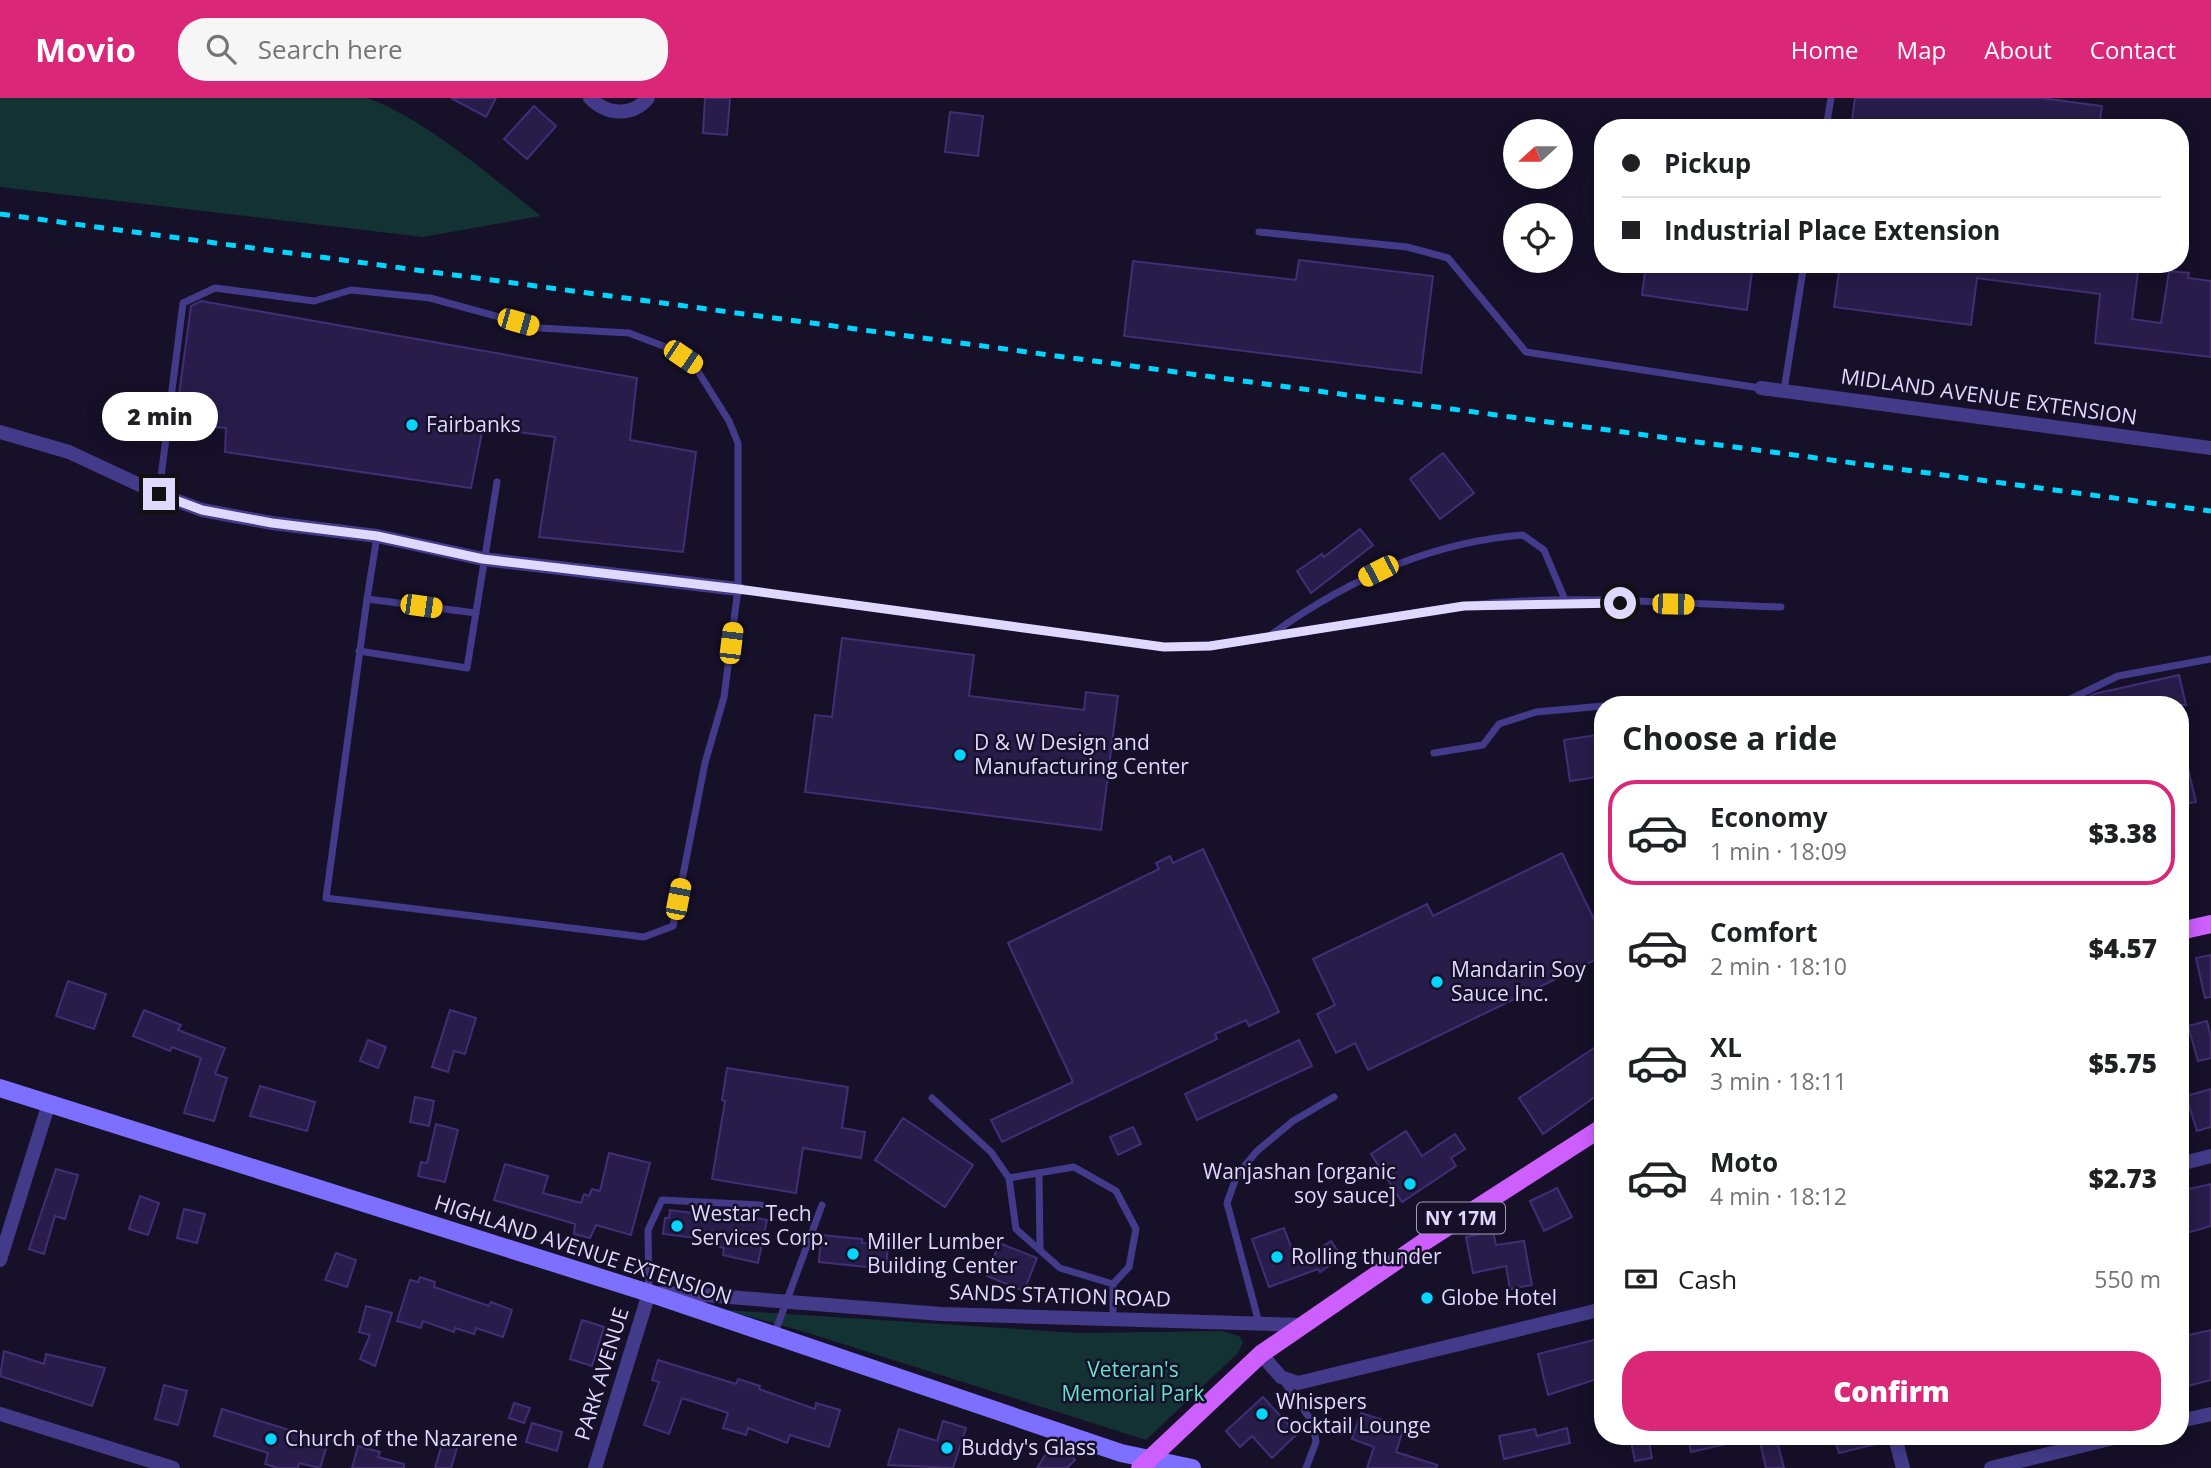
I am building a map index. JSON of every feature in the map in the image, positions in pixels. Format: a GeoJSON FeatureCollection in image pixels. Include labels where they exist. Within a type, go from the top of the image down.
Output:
{"type":"FeatureCollection","features":[{"type":"Feature","properties":{"kind":"main road"},"geometry":{"type":"LineString","coordinates":[[2189,929],[2211,924]]}},
{"type":"Feature","properties":{"kind":"main road","name":"NY 17M"},"geometry":{"type":"LineString","coordinates":[[1145,1463],[1261,1354],[1321,1310],[1594,1133]]}},
{"type":"Feature","properties":{"kind":"street"},"geometry":{"type":"LineString","coordinates":[[590,98],[601,107],[624,112],[635,109],[648,98]]}},
{"type":"Feature","properties":{"kind":"street","name":"MIDLAND AVENUE EXTENSION"},"geometry":{"type":"LineString","coordinates":[[1761,388],[2211,448]]}},
{"type":"Feature","properties":{"kind":"street"},"geometry":{"type":"LineString","coordinates":[[0,432],[69,452],[159,494],[202,510],[272,523],[377,536],[483,559],[738,589]]}},
{"type":"Feature","properties":{"kind":"street","name":"HIGHLAND AVENUE EXTENSION"},"geometry":{"type":"LineString","coordinates":[[0,1088],[649,1293],[1121,1452],[1145,1463],[1192,1468]]}},
{"type":"Feature","properties":{"kind":"street"},"geometry":{"type":"LineString","coordinates":[[0,1260],[49,1104]]}},
{"type":"Feature","properties":{"kind":"street"},"geometry":{"type":"LineString","coordinates":[[2189,1162],[2211,1156]]}},
{"type":"Feature","properties":{"kind":"street","name":"SANDS STATION ROAD"},"geometry":{"type":"LineString","coordinates":[[649,1293],[942,1314],[1301,1325]]}},
{"type":"Feature","properties":{"kind":"street","name":"PARK AVENUE"},"geometry":{"type":"LineString","coordinates":[[595,1468],[649,1293]]}},
{"type":"Feature","properties":{"kind":"street"},"geometry":{"type":"LineString","coordinates":[[1261,1354],[1281,1377],[1298,1383],[1594,1311]]}},
{"type":"Feature","properties":{"kind":"street"},"geometry":{"type":"LineString","coordinates":[[0,1414],[173,1468]]}},
{"type":"Feature","properties":{"kind":"street"},"geometry":{"type":"LineString","coordinates":[[2189,1420],[2211,1414]]}},
{"type":"Feature","properties":{"kind":"street"},"geometry":{"type":"LineString","coordinates":[[1897,1445],[1903,1468]]}},
{"type":"Feature","properties":{"kind":"street"},"geometry":{"type":"LineString","coordinates":[[1992,1468],[2086,1445]]}},
{"type":"Feature","properties":{"kind":"lane"},"geometry":{"type":"LineString","coordinates":[[1828,119],[1831,98]]}},
{"type":"Feature","properties":{"kind":"lane"},"geometry":{"type":"LineString","coordinates":[[1259,232],[1407,247],[1448,258],[1526,352],[1761,388]]}},
{"type":"Feature","properties":{"kind":"lane"},"geometry":{"type":"LineString","coordinates":[[1784,390],[1803,273]]}},
{"type":"Feature","properties":{"kind":"lane"},"geometry":{"type":"LineString","coordinates":[[159,494],[183,303],[215,288],[314,301],[351,290],[430,298],[540,328],[629,333],[671,349],[694,365],[729,421],[738,443],[738,589],[724,697],[705,763],[673,926],[644,937],[326,898],[377,536]]}},
{"type":"Feature","properties":{"kind":"lane"},"geometry":{"type":"LineString","coordinates":[[359,651],[467,668],[497,482]]}},
{"type":"Feature","properties":{"kind":"lane"},"geometry":{"type":"LineString","coordinates":[[1269,636],[1312,605],[1378,571],[1447,546],[1485,538],[1523,535],[1544,550],[1566,602]]}},
{"type":"Feature","properties":{"kind":"lane"},"geometry":{"type":"LineString","coordinates":[[738,589],[1164,647],[1210,646],[1464,606],[1566,602],[1781,607]]}},
{"type":"Feature","properties":{"kind":"lane"},"geometry":{"type":"LineString","coordinates":[[367,599],[476,613]]}},
{"type":"Feature","properties":{"kind":"lane"},"geometry":{"type":"LineString","coordinates":[[2077,696],[2118,676],[2211,659]]}},
{"type":"Feature","properties":{"kind":"lane"},"geometry":{"type":"LineString","coordinates":[[1434,753],[1483,746],[1499,724],[1536,712],[1594,706]]}},
{"type":"Feature","properties":{"kind":"lane"},"geometry":{"type":"LineString","coordinates":[[1259,1323],[1227,1203],[1237,1175],[1257,1151],[1293,1121],[1334,1097]]}},
{"type":"Feature","properties":{"kind":"lane"},"geometry":{"type":"LineString","coordinates":[[932,1098],[990,1152],[1009,1178],[1016,1229],[1060,1268],[1113,1284]]}},
{"type":"Feature","properties":{"kind":"lane"},"geometry":{"type":"LineString","coordinates":[[1009,1178],[1074,1167],[1115,1191],[1136,1229],[1129,1267],[1113,1284],[1113,1320]]}},
{"type":"Feature","properties":{"kind":"lane"},"geometry":{"type":"LineString","coordinates":[[1039,1173],[1040,1250]]}},
{"type":"Feature","properties":{"kind":"lane"},"geometry":{"type":"LineString","coordinates":[[649,1293],[648,1230],[662,1200],[761,1205]]}},
{"type":"Feature","properties":{"kind":"lane"},"geometry":{"type":"LineString","coordinates":[[774,1336],[822,1205]]}},
{"type":"Feature","properties":{"kind":"lane"},"geometry":{"type":"LineString","coordinates":[[1281,1377],[1313,1423],[1316,1442],[1306,1468]]}},
{"type":"Feature","properties":{"kind":"green space"},"geometry":{"type":"Polygon","coordinates":[[[0,98],[368,98],[437,136],[541,216],[423,237],[0,187],[0,98]]]}},
{"type":"Feature","properties":{"kind":"green space","name":"Veteran's Memorial Park"},"geometry":{"type":"Polygon","coordinates":[[[726,1310],[1079,1333],[1222,1331],[1239,1336],[1243,1342],[1238,1353],[1146,1440],[805,1332],[726,1310]]]}},
{"type":"Feature","properties":{"kind":"building"},"geometry":{"type":"Polygon","coordinates":[[[451,98],[496,98],[486,117],[451,98]]]}},
{"type":"Feature","properties":{"kind":"building"},"geometry":{"type":"Polygon","coordinates":[[[705,98],[730,98],[727,135],[703,133],[705,98]]]}},
{"type":"Feature","properties":{"kind":"building"},"geometry":{"type":"Polygon","coordinates":[[[1855,98],[2041,98],[2102,106],[2100,119],[1852,119],[1855,98]]]}},
{"type":"Feature","properties":{"kind":"building"},"geometry":{"type":"Polygon","coordinates":[[[534,106],[556,126],[527,159],[504,139],[534,106]]]}},
{"type":"Feature","properties":{"kind":"building"},"geometry":{"type":"Polygon","coordinates":[[[950,112],[983,116],[978,156],[945,152],[950,112]]]}},
{"type":"Feature","properties":{"kind":"building"},"geometry":{"type":"Polygon","coordinates":[[[1299,260],[1433,276],[1421,373],[1124,336],[1133,261],[1296,280],[1299,260]]]}},
{"type":"Feature","properties":{"kind":"building"},"geometry":{"type":"Polygon","coordinates":[[[1645,273],[1752,273],[1747,310],[1642,295],[1645,273]]]}},
{"type":"Feature","properties":{"kind":"building"},"geometry":{"type":"Polygon","coordinates":[[[1839,273],[2138,273],[2132,319],[2161,323],[2169,273],[2189,273],[2188,278],[2211,281],[2211,357],[2095,343],[2100,294],[1977,278],[1971,325],[1834,307],[1839,273]]]}},
{"type":"Feature","properties":{"kind":"building","name":"Fairbanks"},"geometry":{"type":"Polygon","coordinates":[[[201,301],[637,378],[630,440],[696,452],[683,552],[539,537],[555,437],[483,427],[471,488],[225,452],[226,428],[175,424],[191,306],[201,301]]]}},
{"type":"Feature","properties":{"kind":"building"},"geometry":{"type":"Polygon","coordinates":[[[1443,453],[1474,493],[1440,519],[1410,479],[1443,453]]]}},
{"type":"Feature","properties":{"kind":"building"},"geometry":{"type":"Polygon","coordinates":[[[1360,529],[1373,545],[1311,593],[1297,571],[1322,554],[1324,557],[1360,529]]]}},
{"type":"Feature","properties":{"kind":"building","name":"D & W Design and Manufacturing Center"},"geometry":{"type":"Polygon","coordinates":[[[842,638],[974,655],[969,696],[1084,710],[1086,692],[1118,696],[1101,830],[805,792],[815,715],[832,717],[842,638]]]}},
{"type":"Feature","properties":{"kind":"building"},"geometry":{"type":"Polygon","coordinates":[[[2179,675],[2184,696],[2090,696],[2179,675]]]}},
{"type":"Feature","properties":{"kind":"building"},"geometry":{"type":"Polygon","coordinates":[[[1594,735],[1594,777],[1570,781],[1564,740],[1594,735]]]}},
{"type":"Feature","properties":{"kind":"building"},"geometry":{"type":"Polygon","coordinates":[[[2189,773],[2196,802],[2189,803],[2189,773]]]}},
{"type":"Feature","properties":{"kind":"building"},"geometry":{"type":"Polygon","coordinates":[[[1203,849],[1279,1012],[1249,1026],[1246,1020],[1215,1034],[1217,1039],[1002,1142],[991,1120],[1073,1082],[1008,943],[1159,869],[1156,863],[1170,856],[1173,863],[1203,849]]]}},
{"type":"Feature","properties":{"kind":"building","name":"Mandarin Soy Sauce Inc."},"geometry":{"type":"Polygon","coordinates":[[[1562,853],[1594,919],[1594,960],[1368,1070],[1355,1043],[1336,1053],[1317,1014],[1335,1005],[1313,959],[1427,904],[1433,916],[1562,853]]]}},
{"type":"Feature","properties":{"kind":"building"},"geometry":{"type":"Polygon","coordinates":[[[2211,955],[2211,997],[2205,998],[2196,958],[2211,955]]]}},
{"type":"Feature","properties":{"kind":"building"},"geometry":{"type":"Polygon","coordinates":[[[68,981],[106,994],[94,1029],[56,1016],[68,981]]]}},
{"type":"Feature","properties":{"kind":"building"},"geometry":{"type":"Polygon","coordinates":[[[144,1010],[181,1025],[178,1030],[225,1048],[215,1074],[227,1078],[214,1121],[184,1113],[201,1058],[172,1047],[170,1051],[133,1036],[144,1010]]]}},
{"type":"Feature","properties":{"kind":"building"},"geometry":{"type":"Polygon","coordinates":[[[450,1010],[476,1018],[465,1054],[454,1051],[448,1072],[432,1067],[450,1010]]]}},
{"type":"Feature","properties":{"kind":"building"},"geometry":{"type":"Polygon","coordinates":[[[2207,1021],[2211,1037],[2211,1058],[2198,1061],[2189,1026],[2207,1021]]]}},
{"type":"Feature","properties":{"kind":"building"},"geometry":{"type":"Polygon","coordinates":[[[368,1040],[386,1047],[378,1068],[360,1061],[368,1040]]]}},
{"type":"Feature","properties":{"kind":"building"},"geometry":{"type":"Polygon","coordinates":[[[1299,1040],[1312,1066],[1197,1120],[1185,1094],[1299,1040]]]}},
{"type":"Feature","properties":{"kind":"building"},"geometry":{"type":"Polygon","coordinates":[[[1594,1048],[1594,1097],[1543,1134],[1519,1098],[1594,1048]]]}},
{"type":"Feature","properties":{"kind":"building"},"geometry":{"type":"Polygon","coordinates":[[[727,1068],[848,1087],[842,1128],[865,1132],[861,1158],[803,1148],[796,1193],[712,1179],[725,1101],[722,1100],[727,1068]]]}},
{"type":"Feature","properties":{"kind":"building"},"geometry":{"type":"Polygon","coordinates":[[[260,1086],[315,1102],[307,1131],[250,1116],[260,1086]]]}},
{"type":"Feature","properties":{"kind":"building"},"geometry":{"type":"Polygon","coordinates":[[[2211,1089],[2211,1127],[2197,1131],[2189,1106],[2189,1095],[2211,1089]]]}},
{"type":"Feature","properties":{"kind":"building"},"geometry":{"type":"Polygon","coordinates":[[[415,1097],[434,1101],[429,1126],[410,1122],[415,1097]]]}},
{"type":"Feature","properties":{"kind":"building","name":"Miller Lumber Building Center"},"geometry":{"type":"Polygon","coordinates":[[[903,1118],[973,1165],[945,1207],[875,1160],[903,1118]]]}},
{"type":"Feature","properties":{"kind":"building"},"geometry":{"type":"Polygon","coordinates":[[[436,1124],[458,1130],[445,1182],[418,1176],[421,1162],[427,1163],[436,1124]]]}},
{"type":"Feature","properties":{"kind":"building"},"geometry":{"type":"Polygon","coordinates":[[[1133,1127],[1141,1144],[1118,1155],[1110,1137],[1133,1127]]]}},
{"type":"Feature","properties":{"kind":"building","name":"Wanjashan [organic soy sauce]"},"geometry":{"type":"Polygon","coordinates":[[[1406,1131],[1422,1156],[1455,1134],[1465,1149],[1451,1158],[1456,1166],[1402,1202],[1371,1154],[1406,1131]]]}},
{"type":"Feature","properties":{"kind":"building"},"geometry":{"type":"Polygon","coordinates":[[[609,1153],[650,1163],[631,1235],[596,1225],[590,1238],[574,1234],[575,1224],[494,1200],[505,1164],[548,1176],[543,1193],[581,1203],[584,1194],[589,1196],[592,1189],[600,1191],[609,1153]]]}},
{"type":"Feature","properties":{"kind":"building"},"geometry":{"type":"Polygon","coordinates":[[[56,1169],[78,1175],[65,1219],[55,1216],[44,1254],[29,1249],[56,1169]]]}},
{"type":"Feature","properties":{"kind":"building"},"geometry":{"type":"Polygon","coordinates":[[[2211,1184],[2211,1226],[2189,1232],[2189,1189],[2211,1184]]]}},
{"type":"Feature","properties":{"kind":"building"},"geometry":{"type":"Polygon","coordinates":[[[1557,1188],[1572,1217],[1544,1231],[1530,1201],[1557,1188]]]}},
{"type":"Feature","properties":{"kind":"building"},"geometry":{"type":"Polygon","coordinates":[[[140,1196],[159,1203],[148,1235],[129,1229],[140,1196]]]}},
{"type":"Feature","properties":{"kind":"building"},"geometry":{"type":"Polygon","coordinates":[[[184,1209],[205,1214],[197,1243],[177,1238],[184,1209]]]}},
{"type":"Feature","properties":{"kind":"building"},"geometry":{"type":"Polygon","coordinates":[[[711,1209],[767,1220],[758,1263],[723,1255],[724,1248],[703,1243],[704,1239],[663,1234],[665,1218],[669,1218],[670,1210],[709,1215],[711,1209]]]}},
{"type":"Feature","properties":{"kind":"building","name":"Rolling thunder"},"geometry":{"type":"Polygon","coordinates":[[[1284,1228],[1297,1263],[1331,1241],[1342,1257],[1320,1272],[1318,1269],[1269,1287],[1252,1239],[1284,1228]]]}},
{"type":"Feature","properties":{"kind":"building"},"geometry":{"type":"Polygon","coordinates":[[[1493,1231],[1496,1245],[1524,1241],[1532,1285],[1510,1289],[1506,1266],[1473,1273],[1466,1237],[1493,1231]]]}},
{"type":"Feature","properties":{"kind":"building","name":"Miller Lumber Building Center"},"geometry":{"type":"Polygon","coordinates":[[[821,1235],[888,1245],[886,1269],[819,1262],[821,1235]]]}},
{"type":"Feature","properties":{"kind":"building"},"geometry":{"type":"Polygon","coordinates":[[[999,1243],[1037,1258],[1024,1291],[987,1276],[999,1243]]]}},
{"type":"Feature","properties":{"kind":"building"},"geometry":{"type":"Polygon","coordinates":[[[336,1253],[356,1260],[347,1287],[325,1280],[336,1253]]]}},
{"type":"Feature","properties":{"kind":"building"},"geometry":{"type":"Polygon","coordinates":[[[420,1277],[435,1282],[434,1287],[489,1306],[491,1302],[512,1310],[503,1337],[476,1328],[474,1334],[455,1328],[454,1332],[423,1321],[421,1328],[397,1321],[410,1280],[418,1282],[420,1277]]]}},
{"type":"Feature","properties":{"kind":"building"},"geometry":{"type":"Polygon","coordinates":[[[366,1306],[392,1313],[375,1366],[360,1359],[370,1335],[359,1332],[366,1306]]]}},
{"type":"Feature","properties":{"kind":"building"},"geometry":{"type":"Polygon","coordinates":[[[582,1320],[604,1327],[592,1366],[570,1359],[582,1320]]]}},
{"type":"Feature","properties":{"kind":"building"},"geometry":{"type":"Polygon","coordinates":[[[2211,1330],[2211,1380],[2189,1386],[2189,1335],[2211,1330]]]}},
{"type":"Feature","properties":{"kind":"building"},"geometry":{"type":"Polygon","coordinates":[[[1594,1340],[1594,1380],[1548,1395],[1538,1354],[1594,1340]]]}},
{"type":"Feature","properties":{"kind":"building"},"geometry":{"type":"Polygon","coordinates":[[[4,1351],[44,1364],[46,1354],[105,1368],[92,1406],[0,1376],[4,1351]]]}},
{"type":"Feature","properties":{"kind":"building"},"geometry":{"type":"Polygon","coordinates":[[[658,1360],[736,1384],[738,1379],[815,1409],[816,1403],[840,1410],[829,1447],[790,1435],[787,1443],[748,1428],[746,1435],[723,1428],[728,1413],[682,1398],[669,1434],[644,1425],[659,1382],[652,1380],[658,1360]]]}},
{"type":"Feature","properties":{"kind":"building"},"geometry":{"type":"Polygon","coordinates":[[[164,1385],[187,1391],[178,1425],[155,1419],[164,1385]]]}},
{"type":"Feature","properties":{"kind":"building","name":"Whispers Cocktail Lounge"},"geometry":{"type":"Polygon","coordinates":[[[1263,1397],[1297,1434],[1272,1458],[1252,1436],[1240,1447],[1226,1431],[1263,1397]]]}},
{"type":"Feature","properties":{"kind":"building"},"geometry":{"type":"Polygon","coordinates":[[[514,1403],[530,1408],[524,1423],[509,1418],[514,1403]]]}},
{"type":"Feature","properties":{"kind":"building","name":"Church of the Nazarene"},"geometry":{"type":"Polygon","coordinates":[[[222,1409],[328,1442],[320,1468],[299,1463],[298,1468],[278,1468],[265,1464],[268,1453],[214,1436],[222,1409]]]}},
{"type":"Feature","properties":{"kind":"building"},"geometry":{"type":"Polygon","coordinates":[[[1361,1413],[1404,1427],[1396,1452],[1437,1465],[1436,1468],[1367,1468],[1374,1447],[1352,1439],[1361,1413]]]}},
{"type":"Feature","properties":{"kind":"building"},"geometry":{"type":"Polygon","coordinates":[[[943,1421],[966,1428],[953,1468],[888,1465],[899,1429],[937,1441],[943,1421]]]}},
{"type":"Feature","properties":{"kind":"building"},"geometry":{"type":"Polygon","coordinates":[[[532,1423],[562,1432],[557,1451],[526,1442],[532,1423]]]}},
{"type":"Feature","properties":{"kind":"building"},"geometry":{"type":"Polygon","coordinates":[[[1567,1428],[1570,1443],[1504,1459],[1499,1436],[1535,1429],[1537,1436],[1567,1428]]]}},
{"type":"Feature","properties":{"kind":"building"},"geometry":{"type":"Polygon","coordinates":[[[444,1437],[459,1441],[451,1468],[435,1468],[444,1437]]]}},
{"type":"Feature","properties":{"kind":"building"},"geometry":{"type":"Polygon","coordinates":[[[1632,1445],[1650,1445],[1652,1458],[1635,1461],[1632,1445]]]}},
{"type":"Feature","properties":{"kind":"building"},"geometry":{"type":"Polygon","coordinates":[[[1690,1445],[1722,1445],[1691,1452],[1690,1445]]]}},
{"type":"Feature","properties":{"kind":"building"},"geometry":{"type":"Polygon","coordinates":[[[1760,1445],[1778,1445],[1784,1468],[1766,1468],[1760,1445]]]}},
{"type":"Feature","properties":{"kind":"building"},"geometry":{"type":"Polygon","coordinates":[[[1836,1445],[1872,1445],[1839,1453],[1836,1445]]]}},
{"type":"Feature","properties":{"kind":"building"},"geometry":{"type":"Polygon","coordinates":[[[358,1446],[380,1452],[378,1457],[404,1464],[404,1468],[352,1468],[358,1446]]]}},
{"type":"Feature","properties":{"kind":"building"},"geometry":{"type":"Polygon","coordinates":[[[1064,1446],[1075,1460],[1067,1468],[1037,1468],[1046,1454],[1064,1446]]]}},
{"type":"Feature","properties":{"kind":"railway"},"geometry":{"type":"LineString","coordinates":[[0,214],[2211,511]]}},
{"type":"Feature","properties":{"kind":"place","name":"Fairbanks"},"geometry":{"type":"Point","coordinates":[412,425]}},
{"type":"Feature","properties":{"kind":"place","name":"D & W Design and Manufacturing Center"},"geometry":{"type":"Point","coordinates":[960,755]}},
{"type":"Feature","properties":{"kind":"place","name":"Mandarin Soy Sauce Inc."},"geometry":{"type":"Point","coordinates":[1437,982]}},
{"type":"Feature","properties":{"kind":"place","name":"Wanjashan [organic soy sauce]"},"geometry":{"type":"Point","coordinates":[1410,1184]}},
{"type":"Feature","properties":{"kind":"place","name":"Westar Tech Services Corp."},"geometry":{"type":"Point","coordinates":[677,1226]}},
{"type":"Feature","properties":{"kind":"place","name":"Miller Lumber Building Center"},"geometry":{"type":"Point","coordinates":[853,1254]}},
{"type":"Feature","properties":{"kind":"place","name":"Rolling thunder"},"geometry":{"type":"Point","coordinates":[1277,1257]}},
{"type":"Feature","properties":{"kind":"place","name":"Globe Hotel"},"geometry":{"type":"Point","coordinates":[1427,1298]}},
{"type":"Feature","properties":{"kind":"place","name":"Whispers Cocktail Lounge"},"geometry":{"type":"Point","coordinates":[1262,1414]}},
{"type":"Feature","properties":{"kind":"place","name":"Church of the Nazarene"},"geometry":{"type":"Point","coordinates":[271,1439]}},
{"type":"Feature","properties":{"kind":"place","name":"Buddy's Glass"},"geometry":{"type":"Point","coordinates":[947,1448]}},
{"type":"Feature","properties":{"kind":"route"},"geometry":{"type":"LineString","coordinates":[[159,494],[202,510],[272,523],[377,536],[483,559],[738,589],[1164,647],[1210,646],[1464,606],[1620,603]]}}]}
